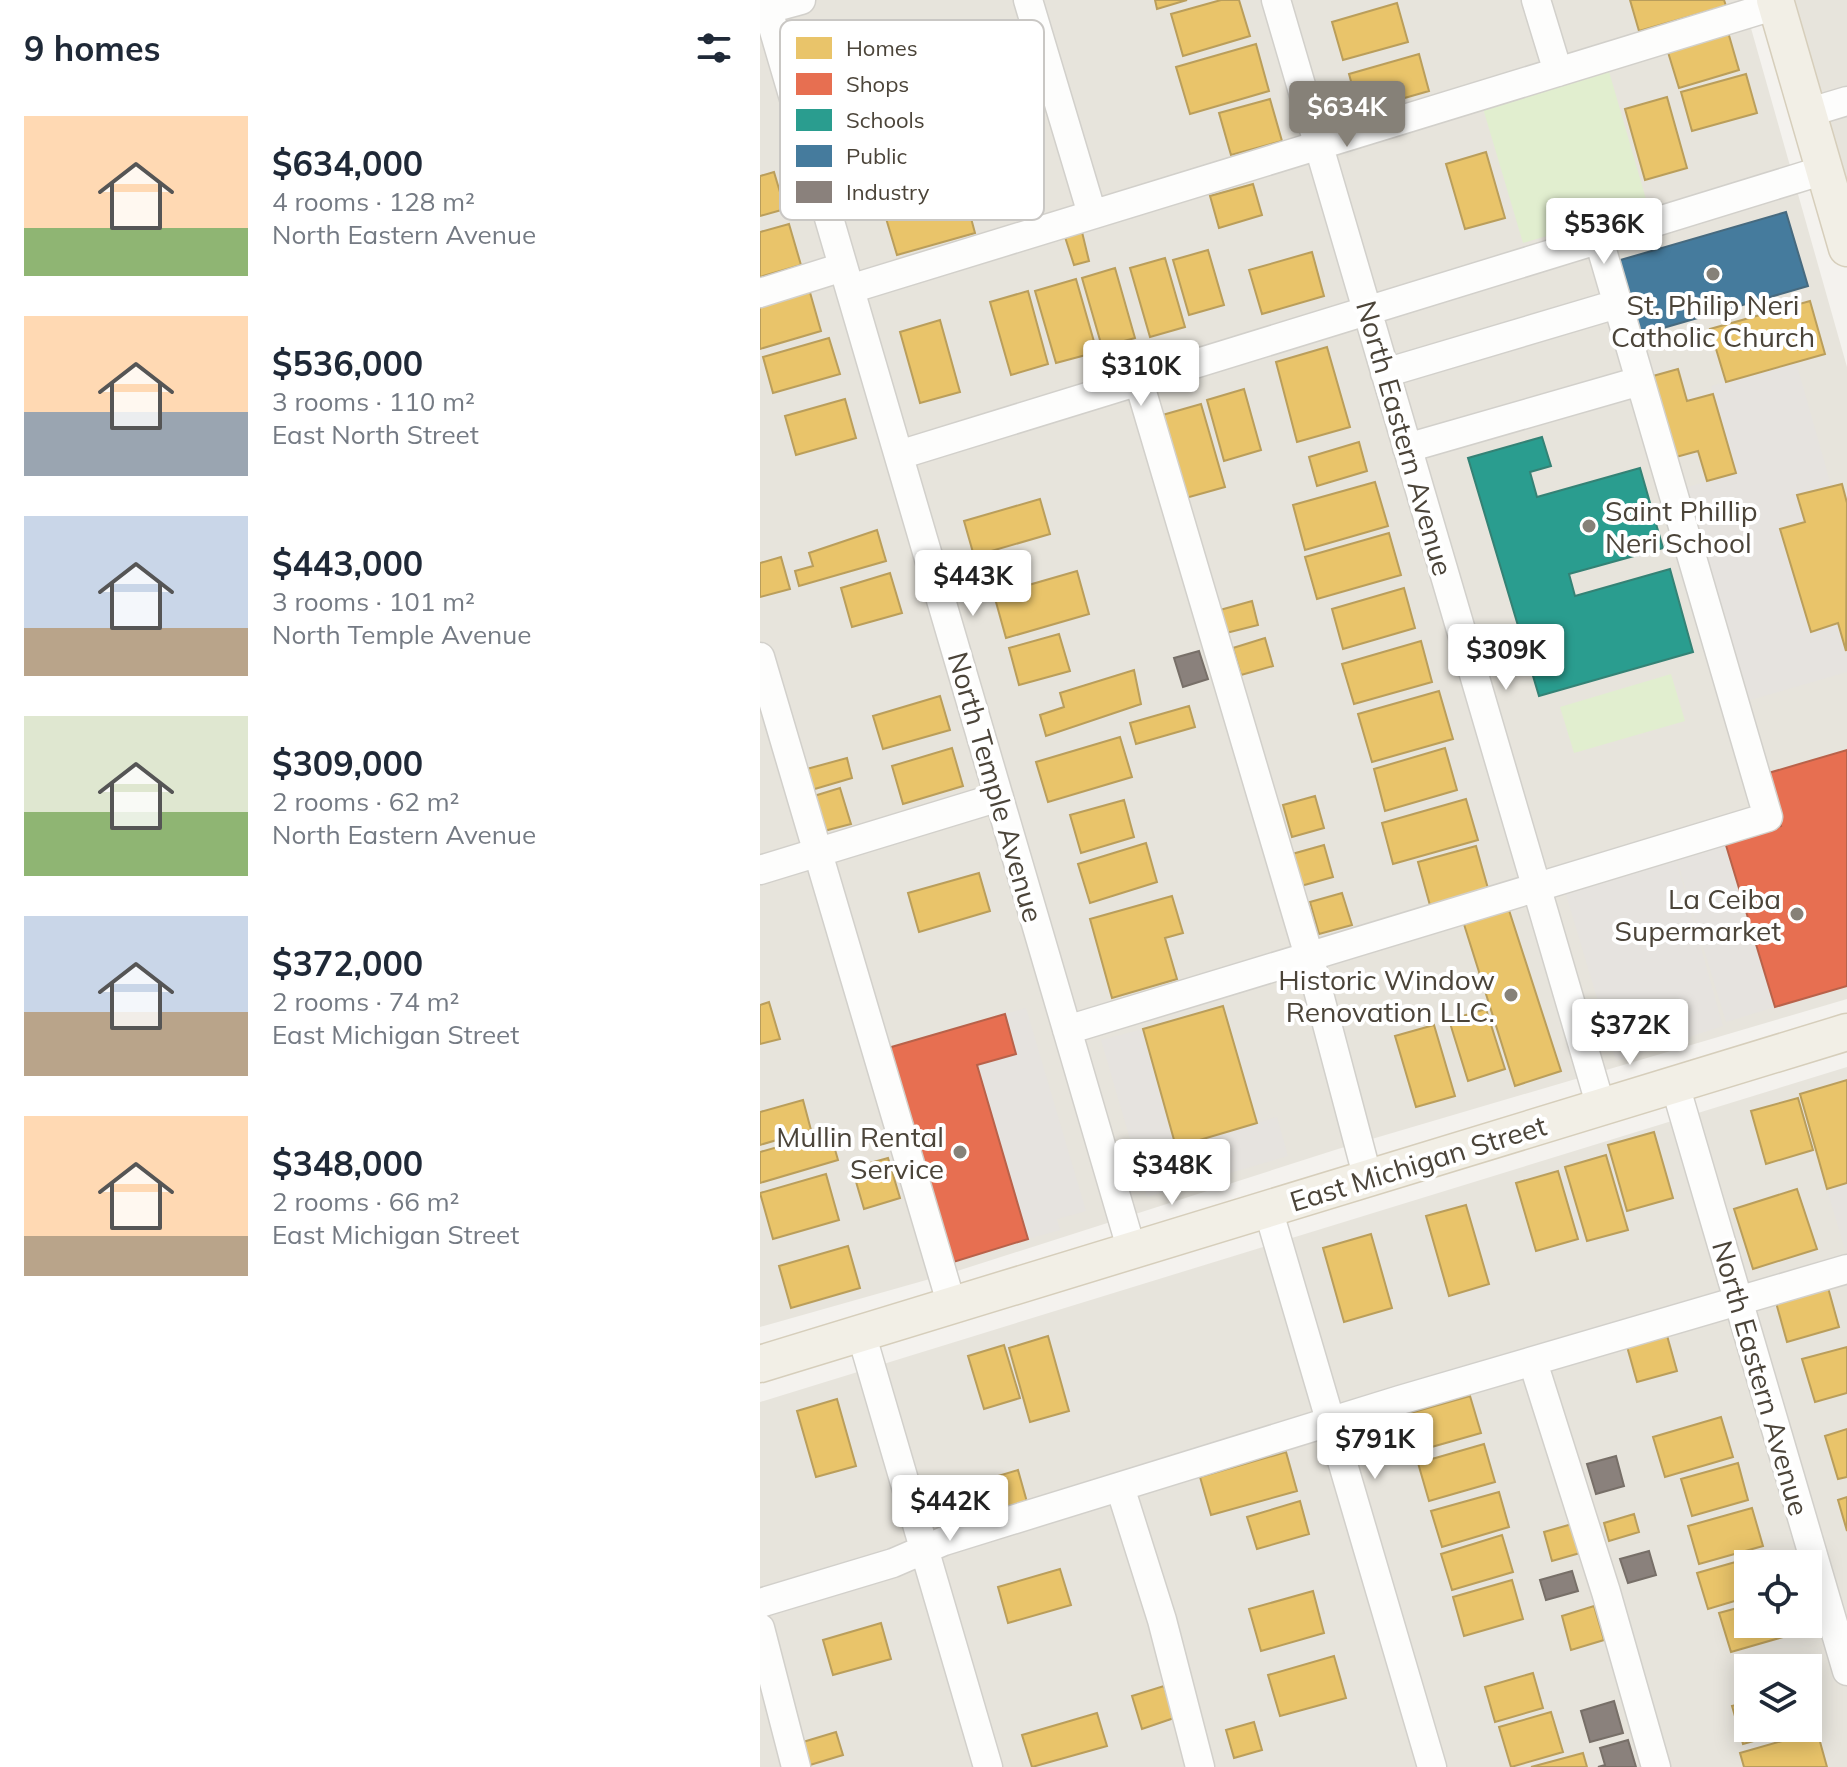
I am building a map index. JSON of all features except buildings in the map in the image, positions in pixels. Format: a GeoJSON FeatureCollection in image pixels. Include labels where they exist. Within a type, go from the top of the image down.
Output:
{"type":"FeatureCollection","features":[{"type":"Feature","properties":{"kind":"main road"},"geometry":{"type":"LineString","coordinates":[[1775,2],[1847,248]]}},
{"type":"Feature","properties":{"kind":"main road","name":"East Michigan Street"},"geometry":{"type":"LineString","coordinates":[[760,1364],[1847,1032]]}},
{"type":"Feature","properties":{"kind":"street"},"geometry":{"type":"LineString","coordinates":[[767,5],[801,0]]}},
{"type":"Feature","properties":{"kind":"street"},"geometry":{"type":"LineString","coordinates":[[1028,0],[1034,20]]}},
{"type":"Feature","properties":{"kind":"street","name":"North Eastern Avenue"},"geometry":{"type":"LineString","coordinates":[[1276,0],[1601,1107]]}},
{"type":"Feature","properties":{"kind":"street"},"geometry":{"type":"LineString","coordinates":[[1536,0],[1558,72]]}},
{"type":"Feature","properties":{"kind":"street"},"geometry":{"type":"LineString","coordinates":[[760,293],[846,278],[1092,214],[1558,72],[1775,2]]}},
{"type":"Feature","properties":{"kind":"street","name":"North Temple Avenue"},"geometry":{"type":"LineString","coordinates":[[767,5],[780,50]]}},
{"type":"Feature","properties":{"kind":"street"},"geometry":{"type":"LineString","coordinates":[[1044,54],[1092,214]]}},
{"type":"Feature","properties":{"kind":"street"},"geometry":{"type":"LineString","coordinates":[[1807,113],[1847,101]]}},
{"type":"Feature","properties":{"kind":"street"},"geometry":{"type":"LineString","coordinates":[[899,455],[1824,170]]}},
{"type":"Feature","properties":{"kind":"street","name":"North Temple Avenue"},"geometry":{"type":"LineString","coordinates":[[829,220],[1132,1251]]}},
{"type":"Feature","properties":{"kind":"street"},"geometry":{"type":"LineString","coordinates":[[1067,1030],[1768,817],[1599,240]]}},
{"type":"Feature","properties":{"kind":"street"},"geometry":{"type":"LineString","coordinates":[[1385,373],[1617,304]]}},
{"type":"Feature","properties":{"kind":"street"},"geometry":{"type":"LineString","coordinates":[[1407,448],[1640,381]]}},
{"type":"Feature","properties":{"kind":"street"},"geometry":{"type":"LineString","coordinates":[[1139,382],[1309,956],[1368,1179]]}},
{"type":"Feature","properties":{"kind":"street"},"geometry":{"type":"LineString","coordinates":[[760,657],[952,1306]]}},
{"type":"Feature","properties":{"kind":"street"},"geometry":{"type":"LineString","coordinates":[[760,870],[999,797]]}},
{"type":"Feature","properties":{"kind":"street","name":"North Eastern Avenue"},"geometry":{"type":"LineString","coordinates":[[1675,1085],[1847,1671]]}},
{"type":"Feature","properties":{"kind":"street"},"geometry":{"type":"LineString","coordinates":[[1268,1209],[1432,1767]]}},
{"type":"Feature","properties":{"kind":"street"},"geometry":{"type":"LineString","coordinates":[[760,1603],[925,1551],[944,1541],[1847,1269]]}},
{"type":"Feature","properties":{"kind":"street"},"geometry":{"type":"LineString","coordinates":[[861,1333],[988,1767]]}},
{"type":"Feature","properties":{"kind":"street"},"geometry":{"type":"LineString","coordinates":[[1533,1362],[1606,1592],[1656,1767]]}},
{"type":"Feature","properties":{"kind":"street"},"geometry":{"type":"LineString","coordinates":[[1120,1487],[1162,1620],[1200,1767]]}},
{"type":"Feature","properties":{"kind":"street"},"geometry":{"type":"LineString","coordinates":[[760,1628],[796,1767]]}},
{"type":"Feature","properties":{"kind":"shaded area"},"geometry":{"type":"Polygon","coordinates":[[[760,0],[1743,0],[1847,367],[1847,999],[1338,1149],[951,1273],[760,1327],[760,0]]]}},
{"type":"Feature","properties":{"kind":"shaded area"},"geometry":{"type":"Polygon","coordinates":[[[1792,0],[1847,0],[1847,183],[1818,88],[1792,0]]]}},
{"type":"Feature","properties":{"kind":"shaded area"},"geometry":{"type":"Polygon","coordinates":[[[1796,362],[1831,485],[1797,495],[1805,522],[1781,530],[1811,631],[1838,623],[1847,653],[1847,672],[1740,703],[1677,490],[1736,473],[1711,386],[1796,362]]]}},
{"type":"Feature","properties":{"kind":"shaded area"},"geometry":{"type":"Polygon","coordinates":[[[1725,842],[1775,1007],[1726,1022],[1676,857],[1725,842]]]}},
{"type":"Feature","properties":{"kind":"shaded area"},"geometry":{"type":"Polygon","coordinates":[[[1675,856],[1723,1026],[1616,1061],[1564,888],[1675,856]]]}},
{"type":"Feature","properties":{"kind":"shaded area"},"geometry":{"type":"Polygon","coordinates":[[[1026,1008],[1086,1211],[1057,1219],[1060,1230],[1028,1239],[977,1065],[1016,1054],[1005,1014],[1026,1008]]]}},
{"type":"Feature","properties":{"kind":"shaded area"},"geometry":{"type":"Polygon","coordinates":[[[1143,1029],[1176,1146],[1277,1117],[1288,1156],[1147,1197],[1101,1040],[1143,1029]]]}},
{"type":"Feature","properties":{"kind":"shaded area"},"geometry":{"type":"Polygon","coordinates":[[[1847,1067],[1847,1767],[760,1767],[760,1402],[1847,1067]]]}},
{"type":"Feature","properties":{"kind":"shaded area"},"geometry":{"type":"Polygon","coordinates":[[[1847,1183],[1847,1249],[1845,1250],[1827,1189],[1847,1183]]]}},
{"type":"Feature","properties":{"kind":"green space"},"geometry":{"type":"Polygon","coordinates":[[[1608,68],[1648,206],[1523,243],[1482,105],[1608,68]]]}},
{"type":"Feature","properties":{"kind":"green space"},"geometry":{"type":"Polygon","coordinates":[[[1671,674],[1685,721],[1574,753],[1560,707],[1671,674]]]}},
{"type":"Feature","properties":{"kind":"place","name":"St. Philip Neri Catholic Church"},"geometry":{"type":"Point","coordinates":[1713,274]}},
{"type":"Feature","properties":{"kind":"place","name":"Saint Phillip Neri School"},"geometry":{"type":"Point","coordinates":[1589,526]}},
{"type":"Feature","properties":{"kind":"place","name":"La Ceiba Supermarket"},"geometry":{"type":"Point","coordinates":[1797,914]}},
{"type":"Feature","properties":{"kind":"place","name":"Historic Window Renovation LLC."},"geometry":{"type":"Point","coordinates":[1511,995]}},
{"type":"Feature","properties":{"kind":"place","name":"Mullin Rental Service"},"geometry":{"type":"Point","coordinates":[960,1152]}}]}
